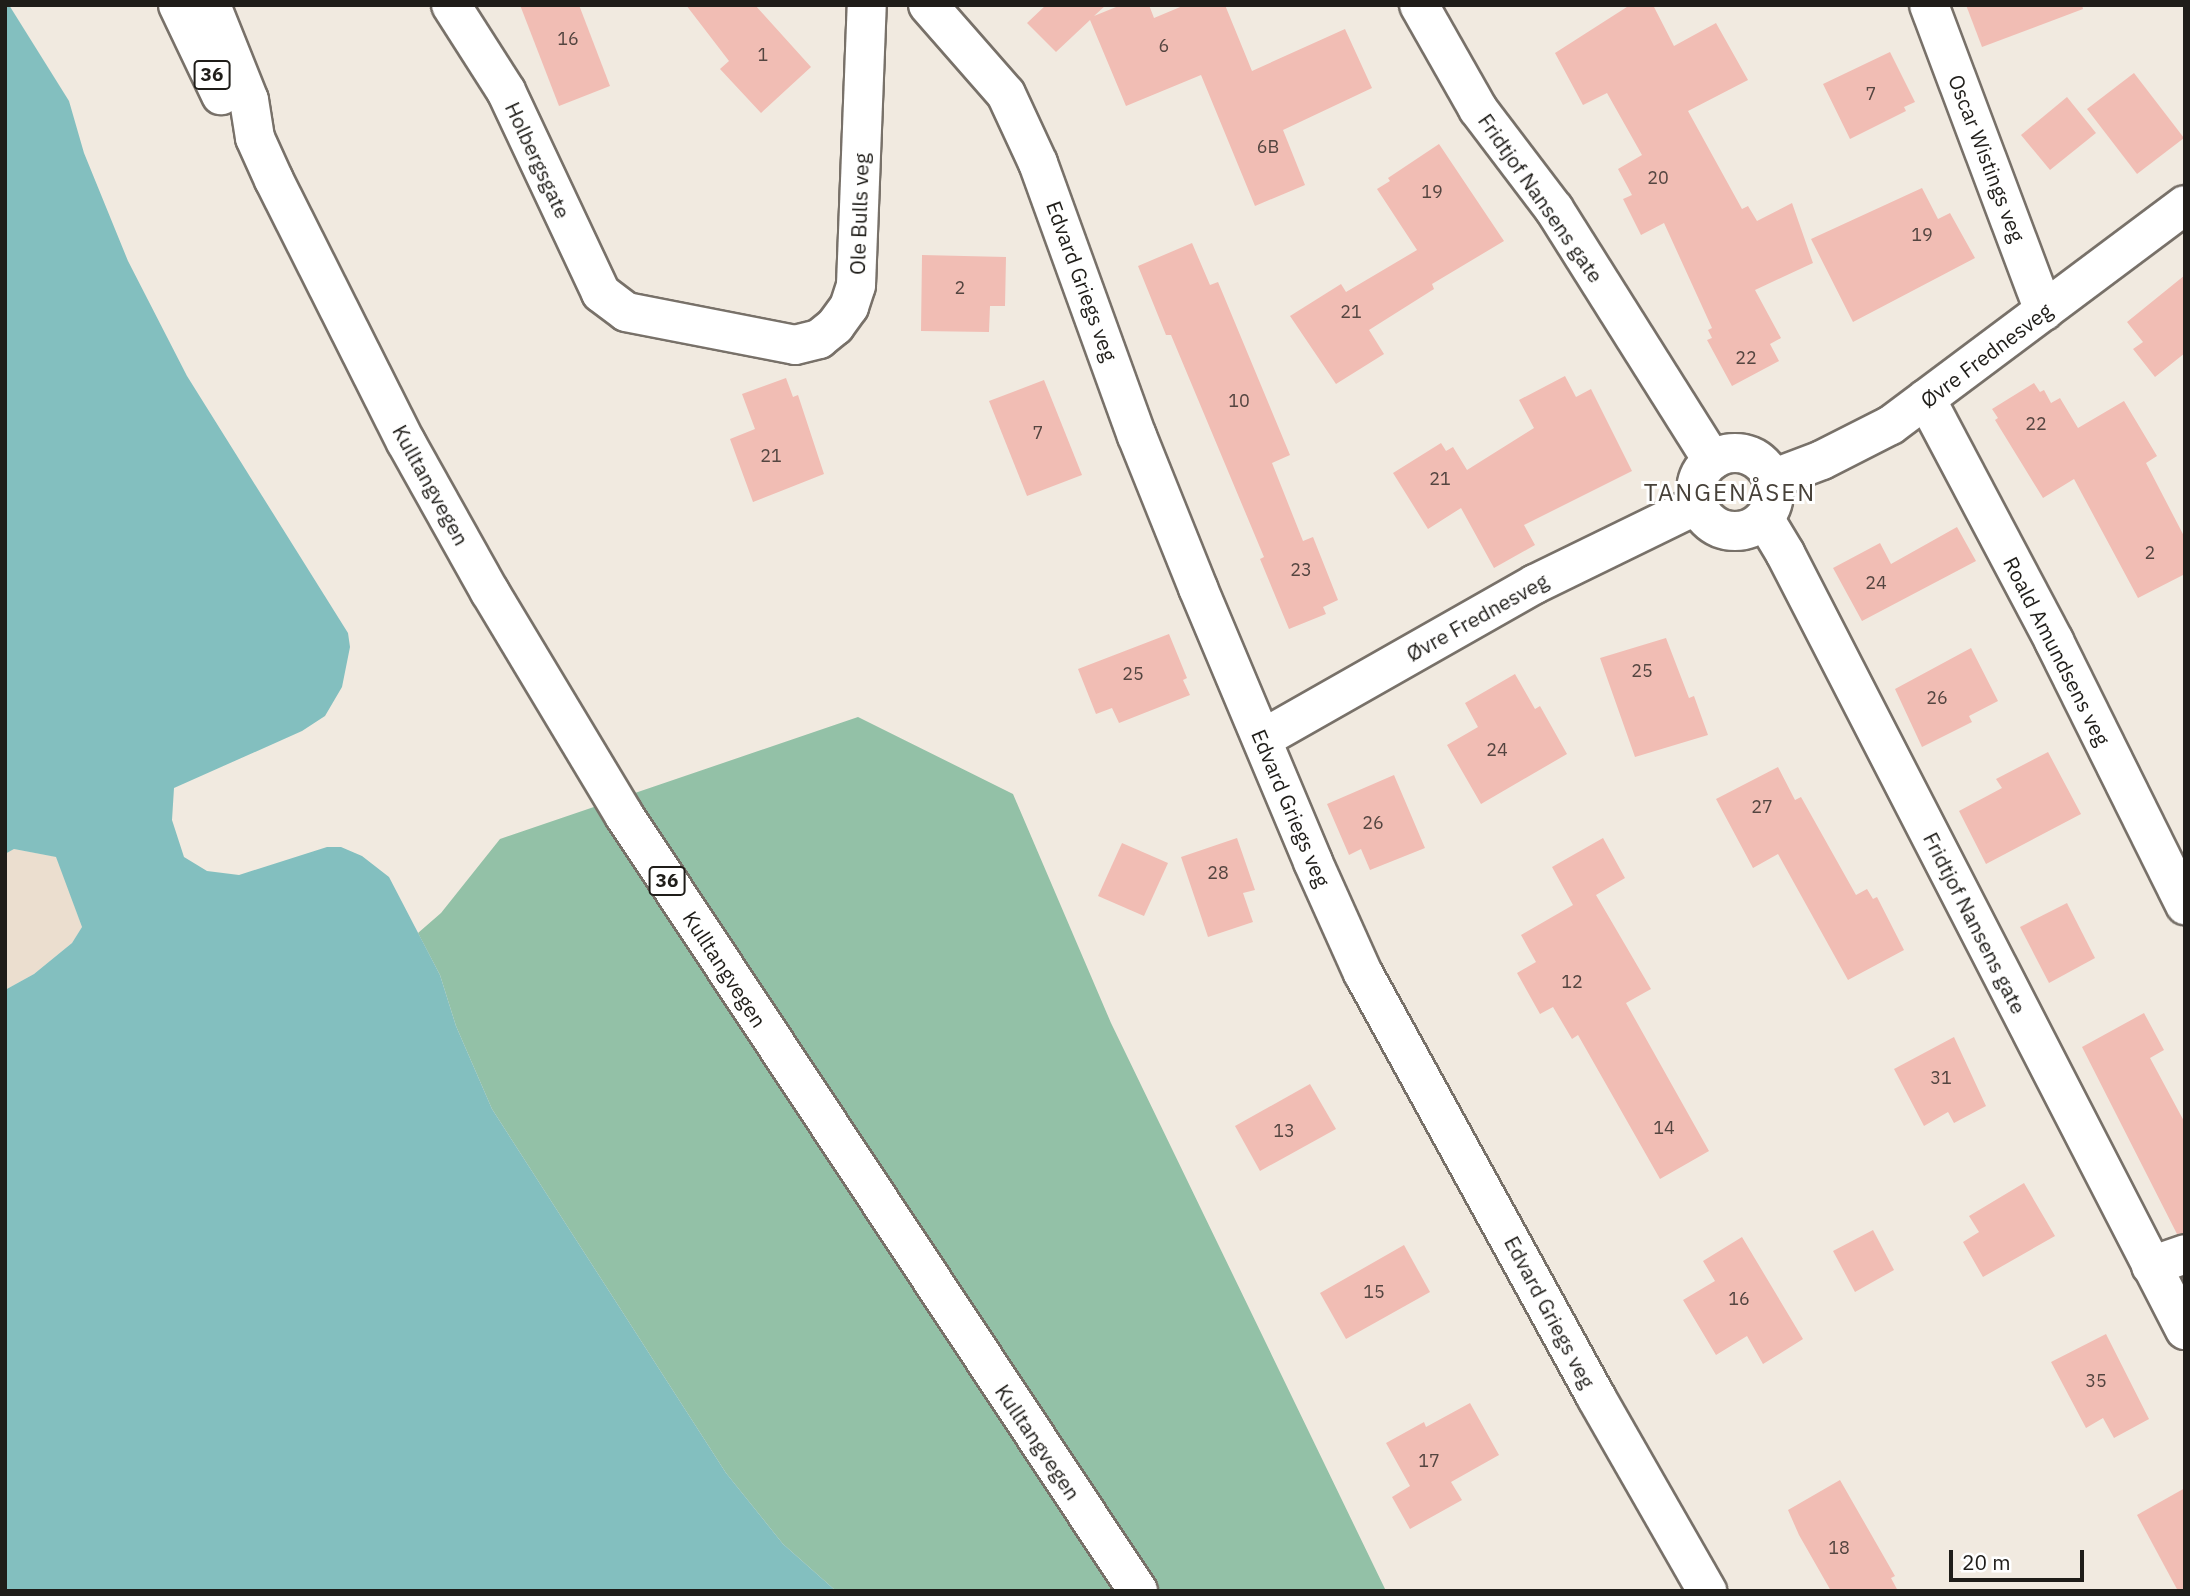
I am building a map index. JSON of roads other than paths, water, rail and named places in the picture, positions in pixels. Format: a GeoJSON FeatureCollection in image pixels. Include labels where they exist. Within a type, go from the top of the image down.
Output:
{"type":"FeatureCollection","features":[{"type":"Feature","properties":{"kind":"main road","name":"Kulltangvegen"},"geometry":{"type":"LineString","coordinates":[[178,5],[228,110],[255,138]]}},
{"type":"Feature","properties":{"kind":"main road","name":"Kulltangvegen"},"geometry":{"type":"LineString","coordinates":[[211,5],[249,100],[255,138],[330,293],[407,442],[490,592],[624,816],[1138,1591]]}},
{"type":"Feature","properties":{"kind":"main road","name":"Holbergsgate"},"geometry":{"type":"LineString","coordinates":[[451,5],[506,91],[601,293],[626,312]]}},
{"type":"Feature","properties":{"kind":"main road","name":"Ole Bulls veg"},"geometry":{"type":"LineString","coordinates":[[626,312],[795,345],[819,339],[835,326],[849,307],[856,285],[866,5]]}},
{"type":"Feature","properties":{"kind":"main road","name":"Edvard Griegs veg"},"geometry":{"type":"LineString","coordinates":[[928,5],[1006,94],[1038,163],[1137,436],[1262,739],[1363,973],[1596,1396],[1707,1591]]}},
{"type":"Feature","properties":{"kind":"main road","name":"Fridtjof Nansens gate"},"geometry":{"type":"LineString","coordinates":[[1419,5],[1478,109],[1554,209],[1712,460]]}},
{"type":"Feature","properties":{"kind":"main road","name":"Oscar Wistings veg"},"geometry":{"type":"LineString","coordinates":[[1929,5],[2045,311]]}},
{"type":"Feature","properties":{"kind":"main road","name":"Øvre Frednesveg"},"geometry":{"type":"LineString","coordinates":[[1772,479],[1854,445],[1891,425],[2185,205]]}},
{"type":"Feature","properties":{"kind":"main road","name":"Roald Amundsens veg"},"geometry":{"type":"LineString","coordinates":[[1926,399],[2054,641],[2185,905]]}},
{"type":"Feature","properties":{"kind":"main road"},"geometry":{"type":"LineString","coordinates":[[1729,453],[1746,454],[1762,464],[1772,479],[1774,493],[1771,507],[1764,518],[1747,530],[1727,531],[1709,522],[1697,505],[1695,488],[1700,472],[1712,460],[1729,453]]}},
{"type":"Feature","properties":{"kind":"main road","name":"Øvre Frednesveg"},"geometry":{"type":"LineString","coordinates":[[1262,739],[1535,584],[1697,505]]}},
{"type":"Feature","properties":{"kind":"main road","name":"Fridtjof Nansens gate"},"geometry":{"type":"LineString","coordinates":[[1764,518],[1792,565],[2168,1260],[2185,1330]]}},
{"type":"Feature","properties":{"kind":"water"},"geometry":{"type":"Polygon","coordinates":[[[5,5],[9,5],[69,101],[84,153],[128,261],[187,376],[348,633],[350,647],[342,687],[325,716],[302,731],[174,788],[172,820],[184,857],[207,871],[239,875],[327,847],[341,847],[362,856],[389,877],[440,975],[456,1026],[492,1109],[726,1473],[783,1544],[836,1591],[5,1591],[5,990],[34,974],[72,943],[82,927],[56,857],[14,849],[5,854],[5,5]]]}},
{"type":"Feature","properties":{"kind":"district","name":"TANGENÅSEN"},"geometry":{"type":"Point","coordinates":[1730,493]}}]}
